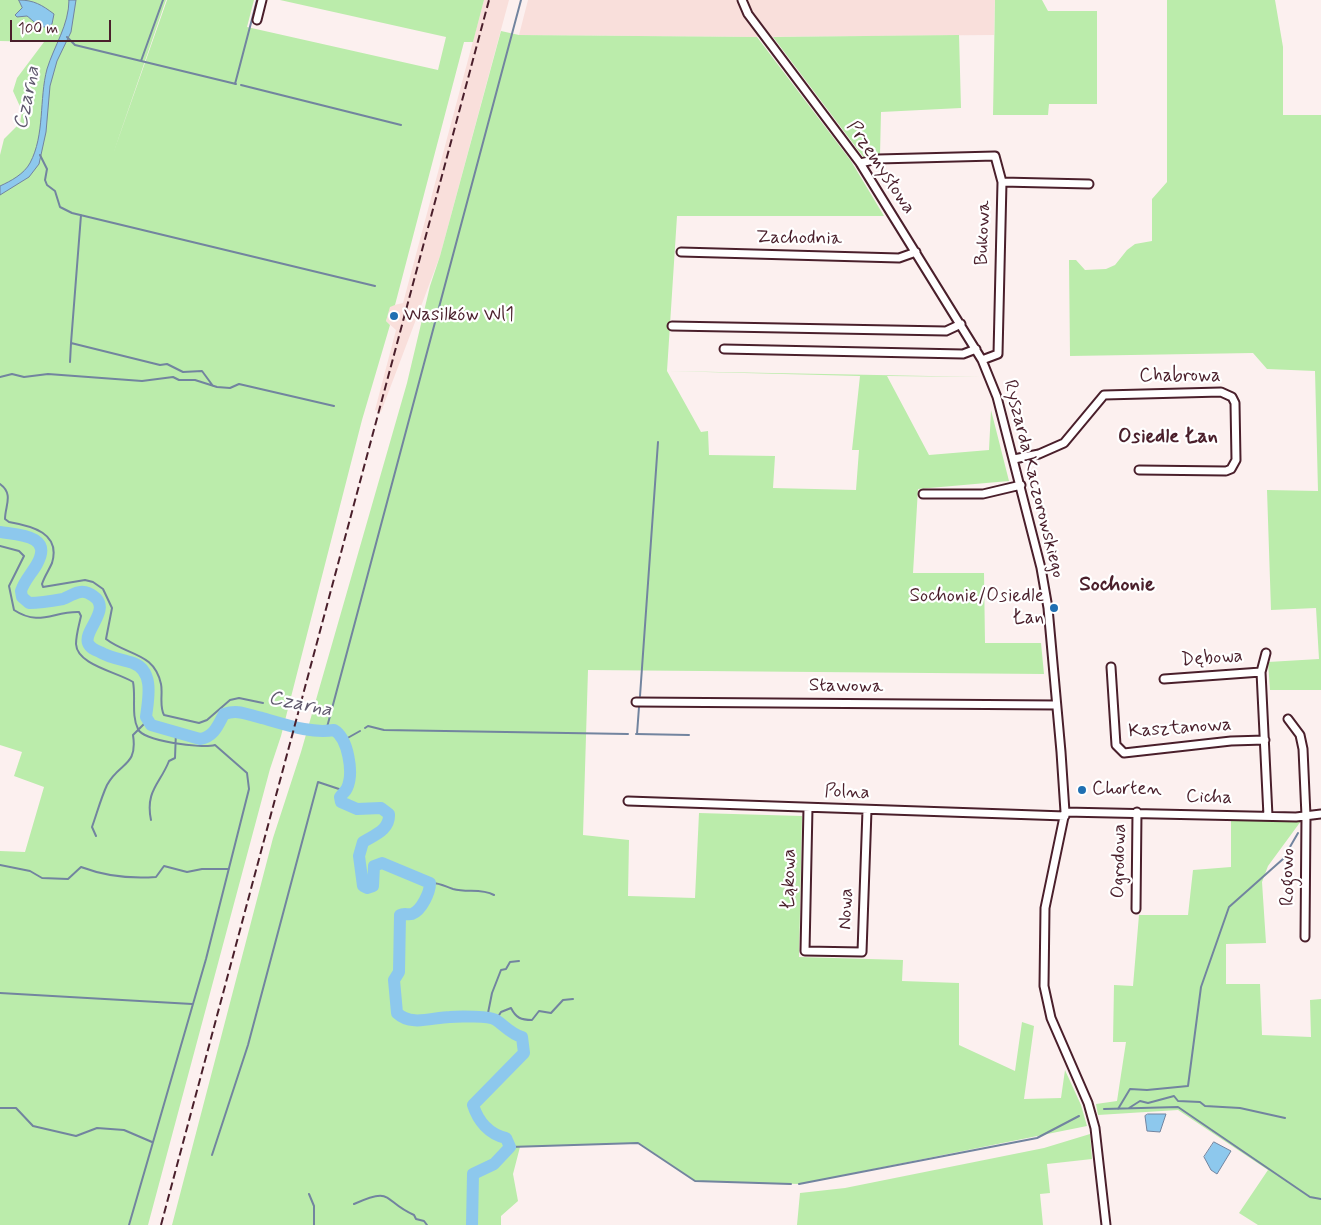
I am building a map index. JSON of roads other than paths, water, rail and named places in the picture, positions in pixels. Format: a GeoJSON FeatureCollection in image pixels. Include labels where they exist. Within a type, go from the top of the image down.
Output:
{"type":"FeatureCollection","features":[{"type":"Feature","properties":{"kind":"street"},"geometry":{"type":"LineString","coordinates":[[257,20],[262,0]]}},
{"type":"Feature","properties":{"kind":"street","name":"Przemysłowa"},"geometry":{"type":"LineString","coordinates":[[742,0],[748,14],[860,163],[982,360]]}},
{"type":"Feature","properties":{"kind":"street"},"geometry":{"type":"LineString","coordinates":[[860,163],[878,159],[995,156],[1002,182]]}},
{"type":"Feature","properties":{"kind":"street","name":"Bukowa"},"geometry":{"type":"LineString","coordinates":[[982,360],[998,354],[1002,182],[1089,184]]}},
{"type":"Feature","properties":{"kind":"street","name":"Zachodnia"},"geometry":{"type":"LineString","coordinates":[[681,252],[899,258],[916,252]]}},
{"type":"Feature","properties":{"kind":"street"},"geometry":{"type":"LineString","coordinates":[[672,326],[946,331],[961,324]]}},
{"type":"Feature","properties":{"kind":"street"},"geometry":{"type":"LineString","coordinates":[[724,349],[963,354],[976,349]]}},
{"type":"Feature","properties":{"kind":"street","name":"Ryszarda Kaczorowskiego"},"geometry":{"type":"LineString","coordinates":[[982,360],[997,397],[1021,485],[1041,568],[1048,608],[1065,814],[1045,908],[1044,986],[1051,1018],[1088,1103],[1093,1120],[1106,1225]]}},
{"type":"Feature","properties":{"kind":"street","name":"Chabrowa"},"geometry":{"type":"LineString","coordinates":[[1014,459],[1038,454],[1064,442],[1104,395],[1221,392],[1232,397],[1235,403],[1236,460],[1231,469],[1226,471],[1139,470]]}},
{"type":"Feature","properties":{"kind":"street"},"geometry":{"type":"LineString","coordinates":[[923,494],[983,494],[1021,485]]}},
{"type":"Feature","properties":{"kind":"street"},"geometry":{"type":"LineString","coordinates":[[1266,653],[1261,672],[1268,816]]}},
{"type":"Feature","properties":{"kind":"street","name":"Kasztanowa"},"geometry":{"type":"LineString","coordinates":[[1111,667],[1116,745],[1124,753],[1231,741],[1265,740]]}},
{"type":"Feature","properties":{"kind":"street","name":"Dębowa"},"geometry":{"type":"LineString","coordinates":[[1164,679],[1261,672]]}},
{"type":"Feature","properties":{"kind":"street","name":"Stawowa"},"geometry":{"type":"LineString","coordinates":[[636,702],[1056,705]]}},
{"type":"Feature","properties":{"kind":"street","name":"Rogowo"},"geometry":{"type":"LineString","coordinates":[[1288,719],[1300,735],[1303,749],[1306,816],[1305,937]]}},
{"type":"Feature","properties":{"kind":"street","name":"Polna"},"geometry":{"type":"LineString","coordinates":[[628,801],[867,810],[1065,814]]}},
{"type":"Feature","properties":{"kind":"street","name":"Łąkowa"},"geometry":{"type":"LineString","coordinates":[[805,951],[808,808]]}},
{"type":"Feature","properties":{"kind":"street","name":"Nowa"},"geometry":{"type":"LineString","coordinates":[[805,951],[862,952],[867,810]]}},
{"type":"Feature","properties":{"kind":"street","name":"Cicha"},"geometry":{"type":"LineString","coordinates":[[1065,814],[1137,812],[1268,816],[1321,814]]}},
{"type":"Feature","properties":{"kind":"street","name":"Ogrodowa"},"geometry":{"type":"LineString","coordinates":[[1136,909],[1137,812]]}},
{"type":"Feature","properties":{"kind":"water"},"geometry":{"type":"Polygon","coordinates":[[[19,0],[34,2],[50,11],[54,14],[52,24],[42,27],[27,16],[17,17],[15,15],[22,8],[19,0]]]}},
{"type":"Feature","properties":{"kind":"water"},"geometry":{"type":"Polygon","coordinates":[[[69,0],[76,0],[71,32],[57,61],[50,86],[46,132],[39,164],[29,177],[0,195],[0,186],[21,174],[30,163],[35,152],[40,129],[47,69],[67,18],[69,0]]]}},
{"type":"Feature","properties":{"kind":"water"},"geometry":{"type":"Polygon","coordinates":[[[1148,1114],[1166,1114],[1160,1132],[1147,1131],[1145,1116],[1148,1114]]]}},
{"type":"Feature","properties":{"kind":"water"},"geometry":{"type":"Polygon","coordinates":[[[1214,1142],[1231,1151],[1217,1174],[1211,1170],[1204,1157],[1214,1142]]]}},
{"type":"Feature","properties":{"kind":"waterway"},"geometry":{"type":"LineString","coordinates":[[141,61],[163,0]]}},
{"type":"Feature","properties":{"kind":"waterway"},"geometry":{"type":"LineString","coordinates":[[235,84],[257,0]]}},
{"type":"Feature","properties":{"kind":"waterway"},"geometry":{"type":"LineString","coordinates":[[326,731],[521,0]]}},
{"type":"Feature","properties":{"kind":"waterway"},"geometry":{"type":"LineString","coordinates":[[67,37],[75,45],[236,84]]}},
{"type":"Feature","properties":{"kind":"waterway"},"geometry":{"type":"LineString","coordinates":[[241,85],[401,125]]}},
{"type":"Feature","properties":{"kind":"waterway"},"geometry":{"type":"LineString","coordinates":[[40,155],[47,169],[45,180],[47,185],[55,191],[60,207],[72,213],[375,286]]}},
{"type":"Feature","properties":{"kind":"waterway"},"geometry":{"type":"LineString","coordinates":[[81,215],[71,343],[160,365],[167,364],[183,372],[202,371],[213,386]]}},
{"type":"Feature","properties":{"kind":"waterway"},"geometry":{"type":"LineString","coordinates":[[70,362],[71,343]]}},
{"type":"Feature","properties":{"kind":"waterway"},"geometry":{"type":"LineString","coordinates":[[0,377],[12,374],[24,377],[48,374],[142,381],[173,377],[179,380],[195,380],[217,387],[230,388],[239,384],[334,406]]}},
{"type":"Feature","properties":{"kind":"waterway"},"geometry":{"type":"LineString","coordinates":[[640,696],[658,442]]}},
{"type":"Feature","properties":{"kind":"waterway"},"geometry":{"type":"LineString","coordinates":[[0,484],[8,496],[5,519],[9,522],[35,529],[48,538],[52,544],[54,553],[52,563],[43,581],[43,587],[85,580],[93,582],[103,589],[112,608],[106,639],[114,645],[146,660],[153,666],[161,684],[164,715],[199,723],[207,720],[230,700],[239,698],[263,703]]}},
{"type":"Feature","properties":{"kind":"waterway","name":"Czarna"},"geometry":{"type":"LineString","coordinates":[[0,532],[32,538],[41,547],[41,554],[37,564],[21,591],[22,597],[29,603],[63,599],[81,592],[88,593],[96,598],[100,604],[99,611],[90,631],[88,643],[93,649],[133,663],[145,672],[149,695],[146,717],[151,725],[200,739],[212,733],[224,714],[239,712],[307,730],[334,730],[339,734],[346,748],[350,765],[349,782],[340,797],[341,802],[357,809],[381,808],[389,814],[389,820],[384,828],[363,842],[359,856],[363,886],[367,888],[373,886],[374,866],[382,863],[430,883],[427,896],[419,909],[412,914],[400,915],[399,972],[394,980],[397,1013],[409,1020],[443,1017],[488,1018],[496,1020],[511,1032],[522,1037],[524,1053],[473,1105],[485,1126],[494,1133],[506,1138],[510,1147],[494,1164],[473,1174],[472,1225]]}},
{"type":"Feature","properties":{"kind":"waterway"},"geometry":{"type":"LineString","coordinates":[[0,546],[19,551],[24,556],[9,586],[14,610],[23,615],[39,618],[79,612],[81,616],[76,644],[78,651],[90,663],[133,682],[136,724],[142,733],[174,743],[198,746],[215,745],[247,773],[249,789],[206,959],[129,1225]]}},
{"type":"Feature","properties":{"kind":"waterway"},"geometry":{"type":"LineString","coordinates":[[637,734],[639,707]]}},
{"type":"Feature","properties":{"kind":"waterway"},"geometry":{"type":"LineString","coordinates":[[96,836],[92,827],[107,785],[130,759],[133,753],[133,735],[147,721]]}},
{"type":"Feature","properties":{"kind":"waterway"},"geometry":{"type":"LineString","coordinates":[[365,728],[368,726],[384,730],[628,734]]}},
{"type":"Feature","properties":{"kind":"waterway"},"geometry":{"type":"LineString","coordinates":[[151,820],[150,802],[154,788],[169,761],[175,758],[176,731]]}},
{"type":"Feature","properties":{"kind":"waterway"},"geometry":{"type":"LineString","coordinates":[[344,740],[360,731]]}},
{"type":"Feature","properties":{"kind":"waterway"},"geometry":{"type":"LineString","coordinates":[[636,734],[689,735]]}},
{"type":"Feature","properties":{"kind":"waterway"},"geometry":{"type":"LineString","coordinates":[[212,1155],[248,1045],[318,782],[345,791]]}},
{"type":"Feature","properties":{"kind":"waterway"},"geometry":{"type":"LineString","coordinates":[[1118,1109],[1130,1089],[1147,1090],[1188,1086],[1201,987],[1229,907],[1283,859],[1298,833]]}},
{"type":"Feature","properties":{"kind":"waterway"},"geometry":{"type":"LineString","coordinates":[[0,865],[30,871],[42,878],[68,879],[81,867],[108,875],[137,878],[156,877],[164,866],[187,872],[202,869],[229,869]]}},
{"type":"Feature","properties":{"kind":"waterway"},"geometry":{"type":"LineString","coordinates":[[430,883],[458,890],[484,892],[494,895]]}},
{"type":"Feature","properties":{"kind":"waterway"},"geometry":{"type":"LineString","coordinates":[[487,1018],[492,993],[501,970],[506,969],[510,962],[519,961]]}},
{"type":"Feature","properties":{"kind":"waterway"},"geometry":{"type":"LineString","coordinates":[[0,993],[192,1004]]}},
{"type":"Feature","properties":{"kind":"waterway"},"geometry":{"type":"LineString","coordinates":[[496,1020],[501,1012],[511,1008],[519,1018],[532,1020],[539,1011],[551,1013],[563,1000],[573,999]]}},
{"type":"Feature","properties":{"kind":"waterway"},"geometry":{"type":"LineString","coordinates":[[1129,1108],[1140,1101],[1148,1103],[1174,1096],[1178,1101],[1200,1102],[1205,1106],[1240,1108],[1285,1118]]}},
{"type":"Feature","properties":{"kind":"waterway"},"geometry":{"type":"LineString","coordinates":[[1104,1109],[1178,1107],[1310,1197],[1321,1199]]}},
{"type":"Feature","properties":{"kind":"waterway"},"geometry":{"type":"LineString","coordinates":[[0,1108],[16,1108],[33,1126],[76,1136],[97,1128],[124,1130],[152,1142]]}},
{"type":"Feature","properties":{"kind":"waterway"},"geometry":{"type":"LineString","coordinates":[[799,1184],[1037,1138],[1079,1116]]}},
{"type":"Feature","properties":{"kind":"waterway"},"geometry":{"type":"LineString","coordinates":[[510,1147],[638,1143],[695,1181],[791,1184]]}},
{"type":"Feature","properties":{"kind":"waterway"},"geometry":{"type":"LineString","coordinates":[[309,1194],[314,1206],[314,1225]]}},
{"type":"Feature","properties":{"kind":"waterway"},"geometry":{"type":"LineString","coordinates":[[354,1204],[376,1196],[387,1197],[414,1215],[416,1219],[424,1221],[427,1225]]}},
{"type":"Feature","properties":{"kind":"railway"},"geometry":{"type":"LineString","coordinates":[[161,1225],[489,0]]}},
{"type":"Feature","properties":{"kind":"place","name":"Wasilków Wl1"},"geometry":{"type":"Point","coordinates":[394,316]}},
{"type":"Feature","properties":{"kind":"place","name":"Sochonie/Osiedle Łan"},"geometry":{"type":"Point","coordinates":[1054,608]}},
{"type":"Feature","properties":{"kind":"place","name":"Chorten"},"geometry":{"type":"Point","coordinates":[1082,790]}},
{"type":"Feature","properties":{"kind":"district","name":"Osiedle Łan"},"geometry":{"type":"Point","coordinates":[1168,438]}},
{"type":"Feature","properties":{"kind":"district","name":"Sochonie"},"geometry":{"type":"Point","coordinates":[1117,586]}}]}
